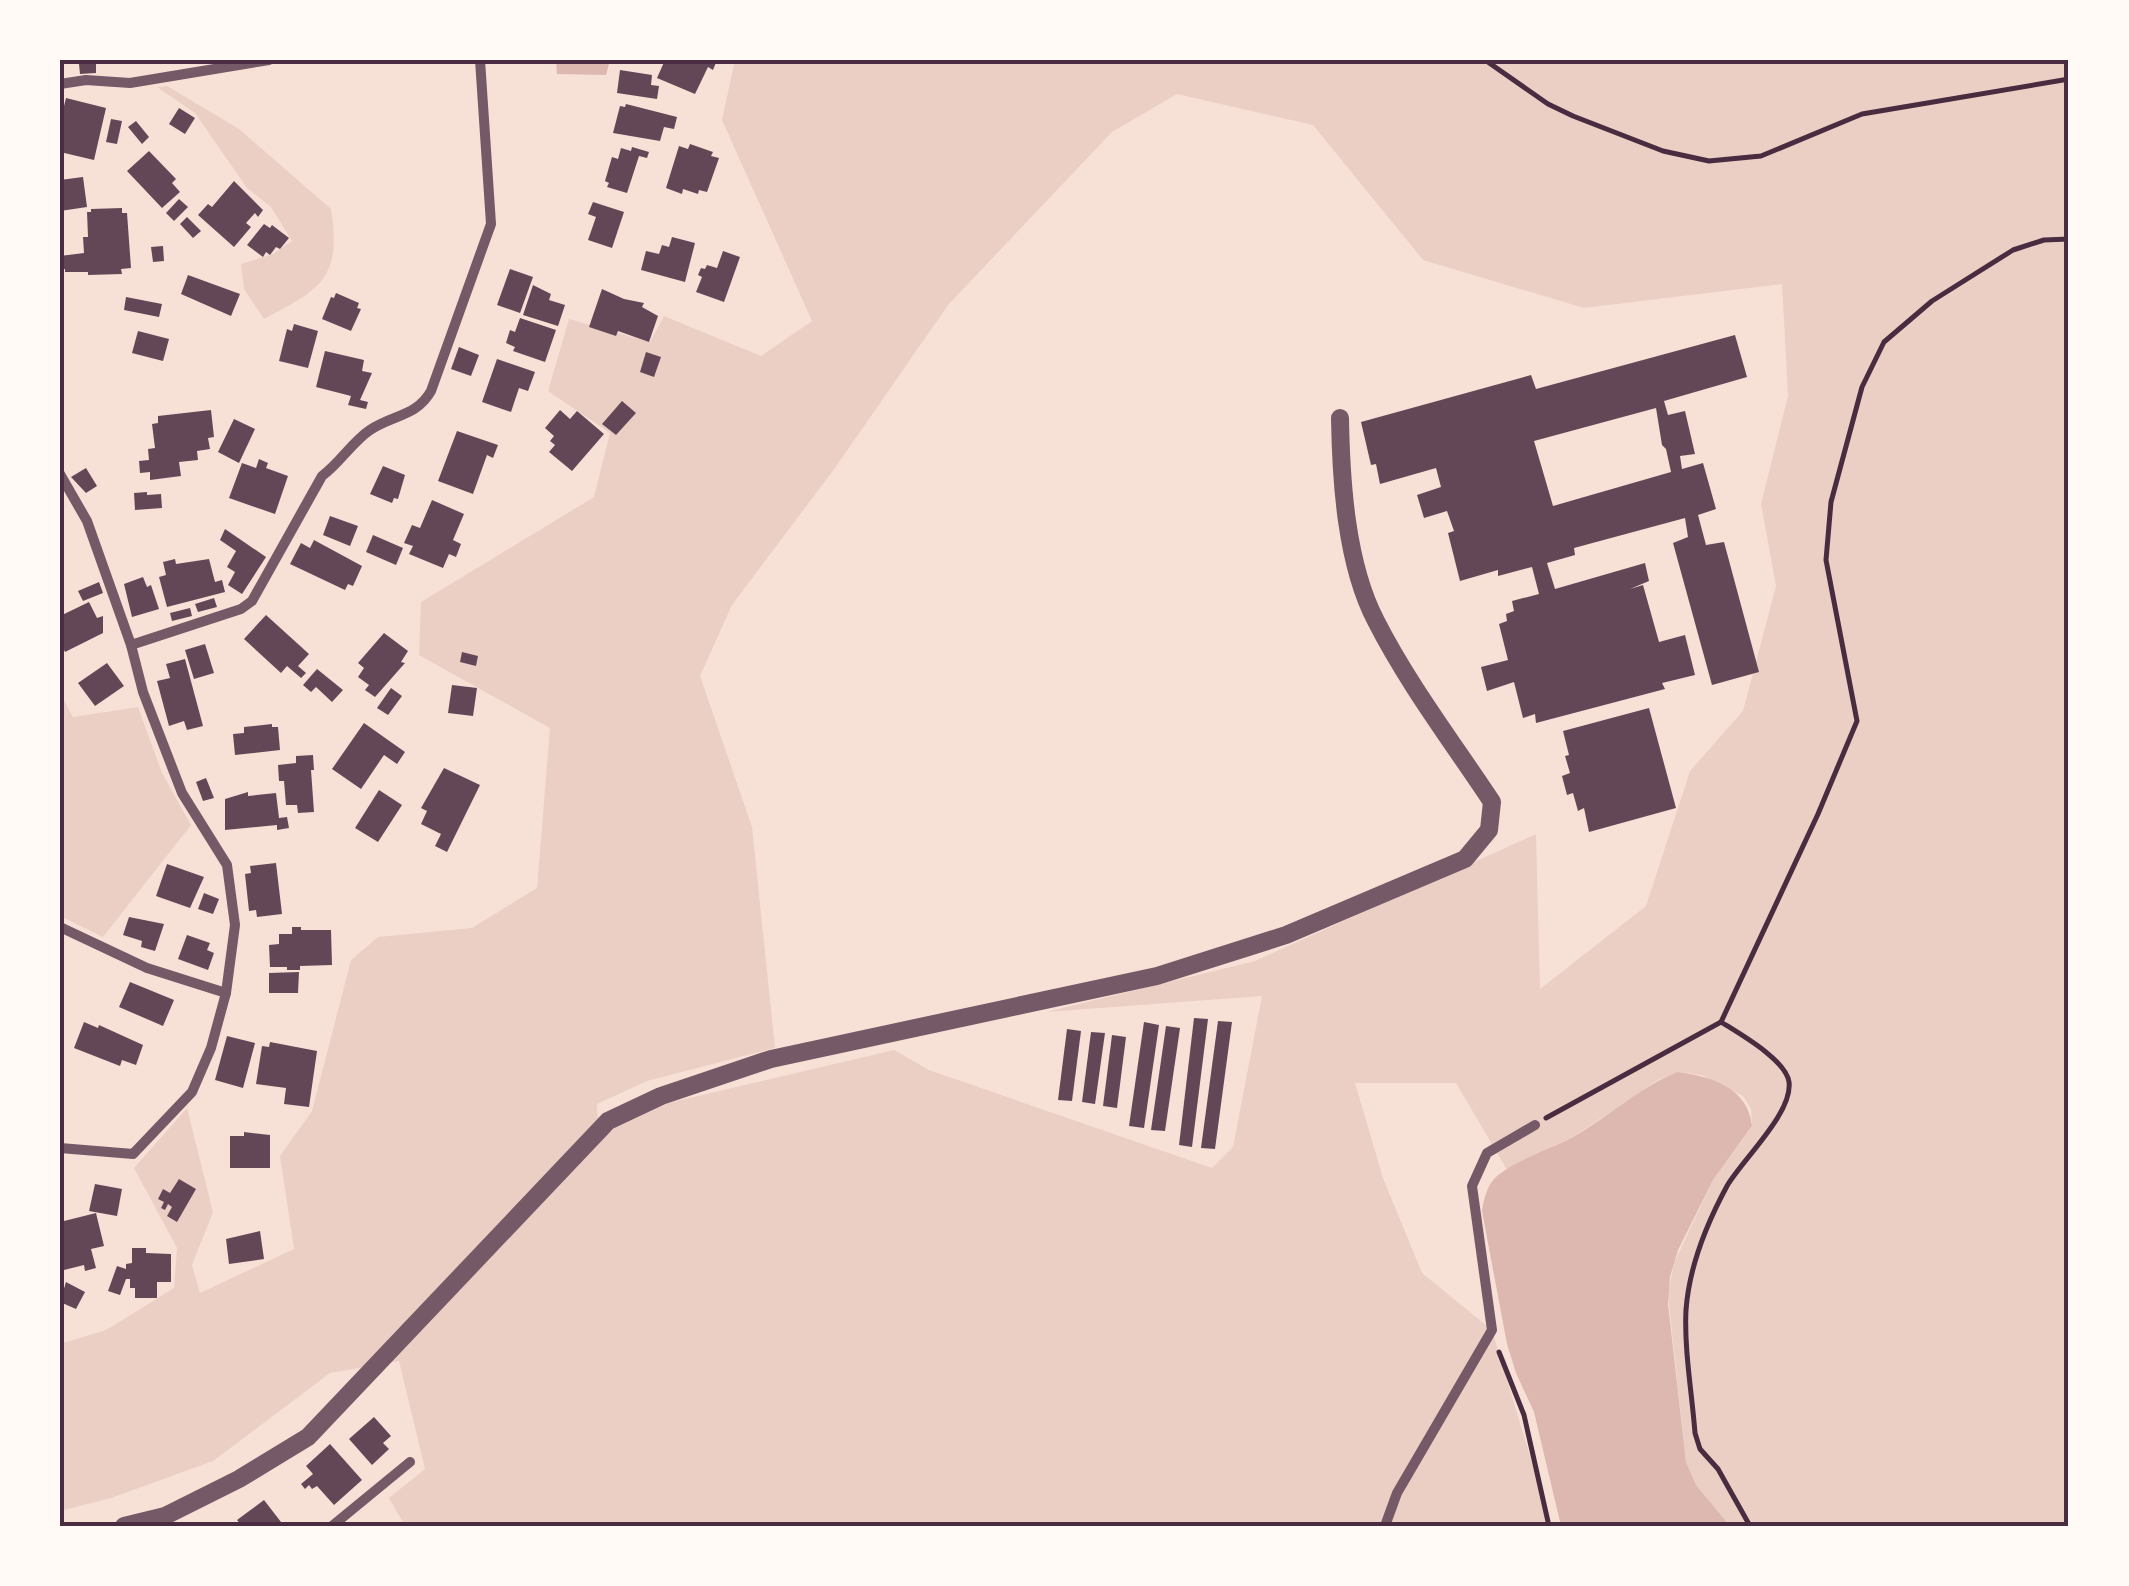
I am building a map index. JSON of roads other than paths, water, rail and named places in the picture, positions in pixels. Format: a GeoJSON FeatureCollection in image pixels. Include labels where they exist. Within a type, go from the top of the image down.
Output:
{"type":"FeatureCollection","features":[{"type":"Feature","properties":{"kind":"street"},"geometry":{"type":"LineString","coordinates":[[60,84],[86,80],[130,83],[269,60]]}},
{"type":"Feature","properties":{"kind":"street"},"geometry":{"type":"LineString","coordinates":[[132,645],[241,610],[252,601],[322,476],[338,465],[366,432],[422,407],[491,224],[480,60]]}},
{"type":"Feature","properties":{"kind":"street"},"geometry":{"type":"LineString","coordinates":[[124,1526],[165,1516],[308,1438],[584,1144],[608,1122],[626,1113],[661,1096],[771,1058],[1156,976],[1286,934],[1465,859],[1489,830],[1492,802],[1374,618],[1354,554],[1342,484],[1340,418]]}},
{"type":"Feature","properties":{"kind":"street"},"geometry":{"type":"LineString","coordinates":[[60,474],[87,520],[132,645],[143,692],[182,793],[227,865],[235,925],[226,993],[211,1048],[192,1092],[133,1154],[60,1148]]}},
{"type":"Feature","properties":{"kind":"street"},"geometry":{"type":"LineString","coordinates":[[60,927],[147,968],[226,993]]}},
{"type":"Feature","properties":{"kind":"street"},"geometry":{"type":"LineString","coordinates":[[1385,1526],[1397,1493],[1492,1330],[1472,1186],[1488,1154],[1535,1125]]}},
{"type":"Feature","properties":{"kind":"street"},"geometry":{"type":"LineString","coordinates":[[332,1526],[410,1462]]}}]}
